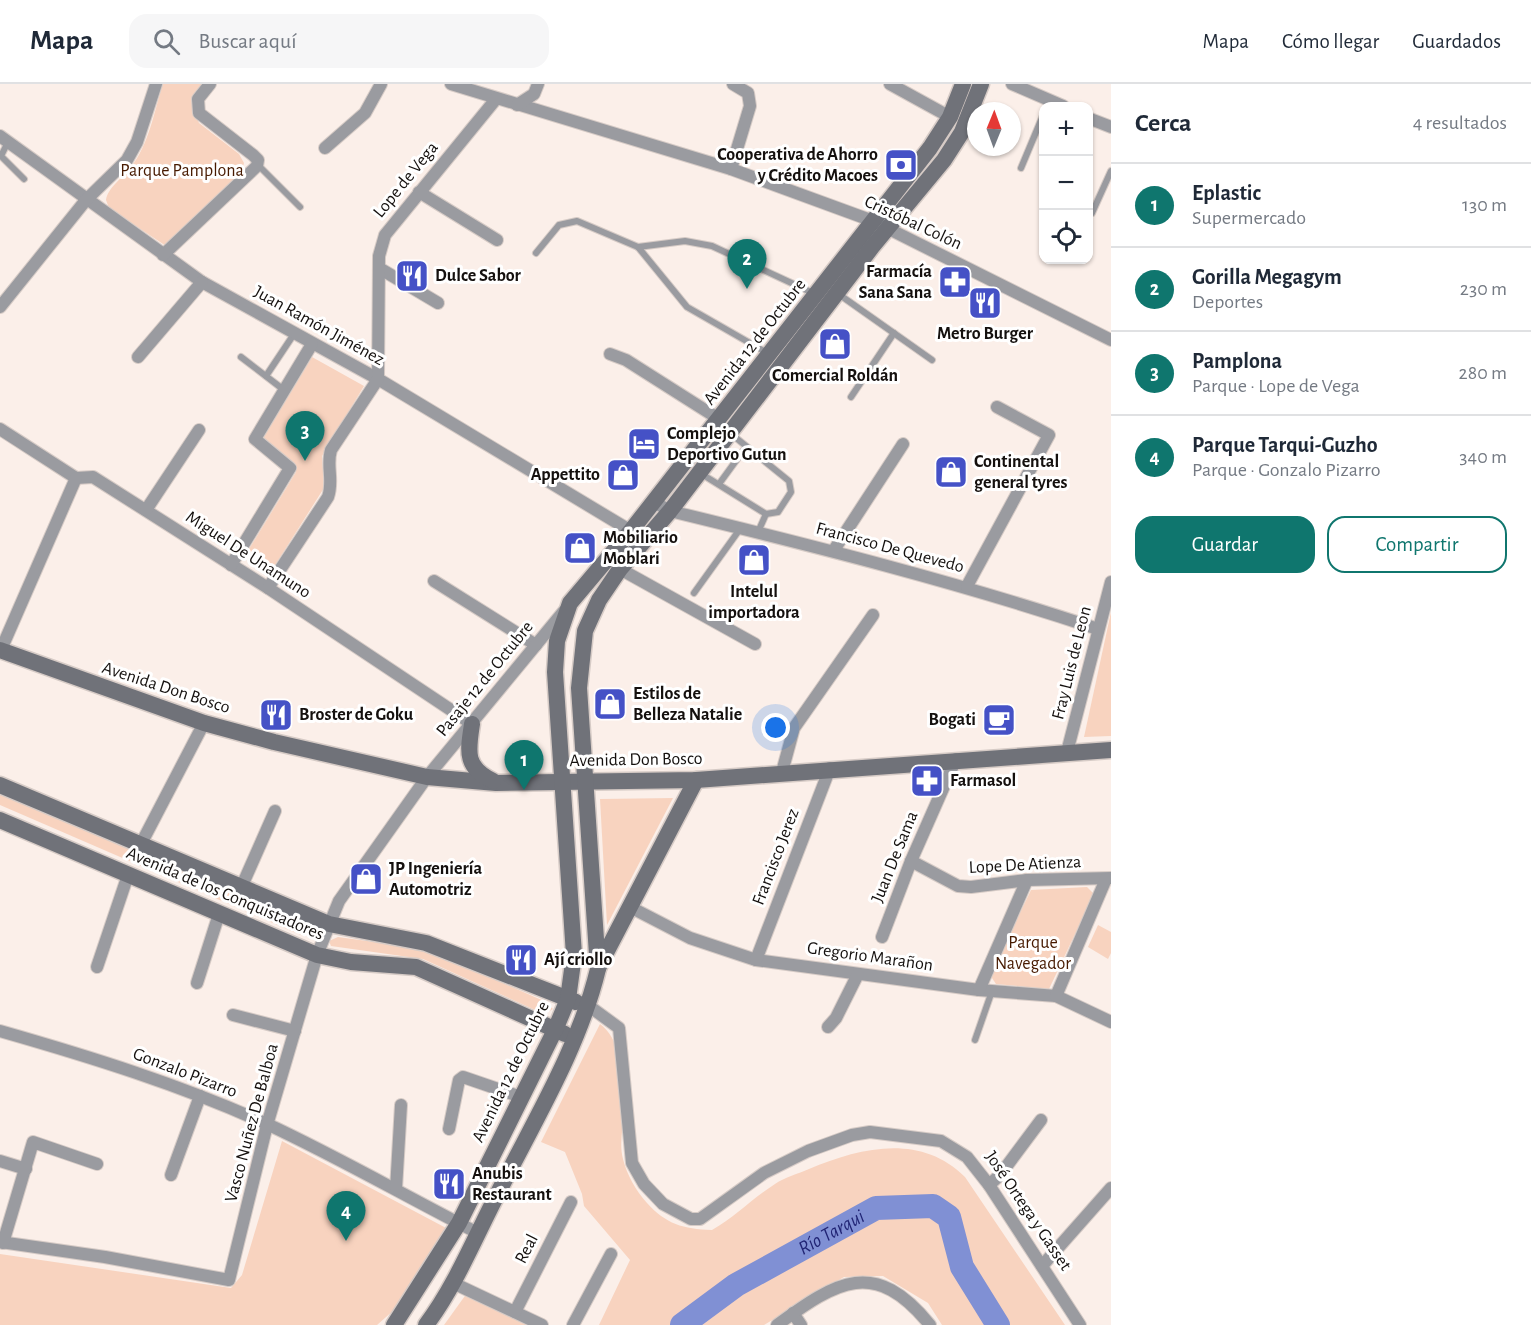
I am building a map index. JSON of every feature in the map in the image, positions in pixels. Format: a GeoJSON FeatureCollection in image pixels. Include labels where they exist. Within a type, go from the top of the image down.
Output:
{"type":"FeatureCollection","features":[{"type":"Feature","properties":{"kind":"main road","name":"Avenida 12 de Octubre"},"geometry":{"type":"LineString","coordinates":[[427,1324],[453,1283],[574,1038],[589,1006],[598,969],[579,688],[585,631],[599,600],[620,569],[670,511],[837,292],[950,117],[963,84]]}},
{"type":"Feature","properties":{"kind":"main road","name":"Avenida 12 de Octubre"},"geometry":{"type":"LineString","coordinates":[[399,1319],[459,1223],[555,1030],[568,999],[574,955],[555,672],[557,641],[570,603],[631,531],[816,294],[944,160],[962,132],[981,84]]}},
{"type":"Feature","properties":{"kind":"main road","name":"Avenida Don Bosco"},"geometry":{"type":"LineString","coordinates":[[0,650],[204,723],[274,742],[427,777],[496,783],[696,780],[830,768],[1111,750]]}},
{"type":"Feature","properties":{"kind":"main road"},"geometry":{"type":"LineString","coordinates":[[472,724],[469,750],[471,763],[479,774],[496,783]]}},
{"type":"Feature","properties":{"kind":"main road"},"geometry":{"type":"LineString","coordinates":[[598,969],[696,780]]}},
{"type":"Feature","properties":{"kind":"main road","name":"Avenida de los Conquistadores"},"geometry":{"type":"LineString","coordinates":[[0,785],[329,924],[426,943],[568,999]]}},
{"type":"Feature","properties":{"kind":"main road","name":"Avenida de los Conquistadores"},"geometry":{"type":"LineString","coordinates":[[0,820],[317,955],[351,962],[416,967],[574,1038]]}},
{"type":"Feature","properties":{"kind":"main road","name":"José Ortega y Gasset"},"geometry":{"type":"LineString","coordinates":[[568,999],[589,1006]]}},
{"type":"Feature","properties":{"kind":"street"},"geometry":{"type":"LineString","coordinates":[[0,307],[86,200],[132,152],[156,84]]}},
{"type":"Feature","properties":{"kind":"street"},"geometry":{"type":"LineString","coordinates":[[163,255],[258,164],[254,155],[199,113],[198,99],[210,84]]}},
{"type":"Feature","properties":{"kind":"street"},"geometry":{"type":"LineString","coordinates":[[326,148],[365,113],[381,84]]}},
{"type":"Feature","properties":{"kind":"street","name":"Cristóbal Colón"},"geometry":{"type":"LineString","coordinates":[[451,84],[731,170],[880,225],[1111,340]]}},
{"type":"Feature","properties":{"kind":"street"},"geometry":{"type":"LineString","coordinates":[[517,105],[534,94],[538,84]]}},
{"type":"Feature","properties":{"kind":"street"},"geometry":{"type":"LineString","coordinates":[[731,170],[750,106],[748,93],[733,84]]}},
{"type":"Feature","properties":{"kind":"street"},"geometry":{"type":"LineString","coordinates":[[890,84],[950,117]]}},
{"type":"Feature","properties":{"kind":"street"},"geometry":{"type":"LineString","coordinates":[[1012,84],[1046,102]]}},
{"type":"Feature","properties":{"kind":"street","name":"Lope de Vega"},"geometry":{"type":"LineString","coordinates":[[378,379],[380,246],[385,234],[496,99]]}},
{"type":"Feature","properties":{"kind":"street"},"geometry":{"type":"LineString","coordinates":[[1093,120],[1111,127]]}},
{"type":"Feature","properties":{"kind":"street","name":"Juan Ramón Jiménez"},"geometry":{"type":"LineString","coordinates":[[4,139],[202,282],[378,379],[631,531]]}},
{"type":"Feature","properties":{"kind":"street"},"geometry":{"type":"LineString","coordinates":[[419,192],[497,240]]}},
{"type":"Feature","properties":{"kind":"street"},"geometry":{"type":"LineString","coordinates":[[379,268],[438,303]]}},
{"type":"Feature","properties":{"kind":"street"},"geometry":{"type":"LineString","coordinates":[[138,357],[202,282]]}},
{"type":"Feature","properties":{"kind":"street"},"geometry":{"type":"LineString","coordinates":[[231,565],[290,468],[255,439],[312,344]]}},
{"type":"Feature","properties":{"kind":"street"},"geometry":{"type":"LineString","coordinates":[[610,354],[626,360],[719,419]]}},
{"type":"Feature","properties":{"kind":"street"},"geometry":{"type":"LineString","coordinates":[[268,588],[328,497],[332,484],[329,457],[331,450],[378,379]]}},
{"type":"Feature","properties":{"kind":"street"},"geometry":{"type":"LineString","coordinates":[[967,586],[1049,435],[997,407]]}},
{"type":"Feature","properties":{"kind":"street","name":"Miguel De Unamuno"},"geometry":{"type":"LineString","coordinates":[[0,429],[76,478],[93,477],[146,510],[472,724]]}},
{"type":"Feature","properties":{"kind":"street"},"geometry":{"type":"LineString","coordinates":[[146,510],[199,430]]}},
{"type":"Feature","properties":{"kind":"street"},"geometry":{"type":"LineString","coordinates":[[834,550],[903,444]]}},
{"type":"Feature","properties":{"kind":"street"},"geometry":{"type":"LineString","coordinates":[[0,650],[76,478]]}},
{"type":"Feature","properties":{"kind":"street","name":"Francisco De Quevedo"},"geometry":{"type":"LineString","coordinates":[[654,502],[670,511],[834,550],[967,586],[1098,629]]}},
{"type":"Feature","properties":{"kind":"street"},"geometry":{"type":"LineString","coordinates":[[620,569],[755,644]]}},
{"type":"Feature","properties":{"kind":"street"},"geometry":{"type":"LineString","coordinates":[[434,581],[536,645]]}},
{"type":"Feature","properties":{"kind":"street","name":"Fray Luis de Leon"},"geometry":{"type":"LineString","coordinates":[[1067,752],[1110,586]]}},
{"type":"Feature","properties":{"kind":"street","name":"Pasaje 12 de Octubre"},"geometry":{"type":"LineString","coordinates":[[427,777],[570,603]]}},
{"type":"Feature","properties":{"kind":"street"},"geometry":{"type":"LineString","coordinates":[[782,772],[794,728],[873,615]]}},
{"type":"Feature","properties":{"kind":"street"},"geometry":{"type":"LineString","coordinates":[[141,844],[204,723]]}},
{"type":"Feature","properties":{"kind":"street","name":"Juan De Sama"},"geometry":{"type":"LineString","coordinates":[[882,937],[911,861],[956,759]]}},
{"type":"Feature","properties":{"kind":"street","name":"Francisco Jerez"},"geometry":{"type":"LineString","coordinates":[[756,960],[830,768]]}},
{"type":"Feature","properties":{"kind":"street","name":"Vasco Nuñez De Balboa"},"geometry":{"type":"LineString","coordinates":[[1,1242],[105,1257],[230,1280],[267,1125],[317,955],[329,924],[339,901],[427,777]]}},
{"type":"Feature","properties":{"kind":"street"},"geometry":{"type":"LineString","coordinates":[[241,888],[275,811]]}},
{"type":"Feature","properties":{"kind":"street","name":"Lope De Atienza"},"geometry":{"type":"LineString","coordinates":[[911,861],[958,886],[971,887],[1027,880],[1108,879]]}},
{"type":"Feature","properties":{"kind":"street"},"geometry":{"type":"LineString","coordinates":[[97,968],[128,875]]}},
{"type":"Feature","properties":{"kind":"street"},"geometry":{"type":"LineString","coordinates":[[1056,996],[1108,879]]}},
{"type":"Feature","properties":{"kind":"street"},"geometry":{"type":"LineString","coordinates":[[986,990],[1027,880]]}},
{"type":"Feature","properties":{"kind":"street","name":"Gregorio Marañon"},"geometry":{"type":"LineString","coordinates":[[630,907],[690,938],[756,960],[986,990],[1056,996],[1111,1022]]}},
{"type":"Feature","properties":{"kind":"street"},"geometry":{"type":"LineString","coordinates":[[197,983],[219,914]]}},
{"type":"Feature","properties":{"kind":"street"},"geometry":{"type":"LineString","coordinates":[[828,1027],[836,1018],[858,974]]}},
{"type":"Feature","properties":{"kind":"street","name":"José Ortega y Gasset"},"geometry":{"type":"LineString","coordinates":[[589,1006],[616,1023],[621,1033],[628,1108],[628,1143],[634,1169],[663,1204],[691,1219],[700,1219],[764,1173],[808,1151],[861,1133],[941,1141],[967,1157],[989,1185],[1080,1325]]}},
{"type":"Feature","properties":{"kind":"street"},"geometry":{"type":"LineString","coordinates":[[232,1015],[295,1031]]}},
{"type":"Feature","properties":{"kind":"street","name":"Gonzalo Pizarro"},"geometry":{"type":"LineString","coordinates":[[0,1031],[83,1054],[200,1096],[267,1125],[396,1189],[477,1233]]}},
{"type":"Feature","properties":{"kind":"street"},"geometry":{"type":"LineString","coordinates":[[449,1129],[459,1080],[463,1077],[521,1097]]}},
{"type":"Feature","properties":{"kind":"street"},"geometry":{"type":"LineString","coordinates":[[171,1175],[200,1096]]}},
{"type":"Feature","properties":{"kind":"street"},"geometry":{"type":"LineString","coordinates":[[396,1189],[401,1105]]}},
{"type":"Feature","properties":{"kind":"street"},"geometry":{"type":"LineString","coordinates":[[989,1185],[1041,1120]]}},
{"type":"Feature","properties":{"kind":"street"},"geometry":{"type":"LineString","coordinates":[[1,1242],[33,1142],[97,1164]]}},
{"type":"Feature","properties":{"kind":"street"},"geometry":{"type":"LineString","coordinates":[[0,1161],[26,1169]]}},
{"type":"Feature","properties":{"kind":"street"},"geometry":{"type":"LineString","coordinates":[[1042,1266],[1111,1188]]}},
{"type":"Feature","properties":{"kind":"street","name":"Real"},"geometry":{"type":"LineString","coordinates":[[515,1312],[571,1202]]}},
{"type":"Feature","properties":{"kind":"street"},"geometry":{"type":"LineString","coordinates":[[573,1325],[611,1254]]}},
{"type":"Feature","properties":{"kind":"street"},"geometry":{"type":"LineString","coordinates":[[777,1325],[793,1313],[846,1283],[865,1281],[889,1290],[918,1310],[930,1325]]}},
{"type":"Feature","properties":{"kind":"street"},"geometry":{"type":"LineString","coordinates":[[453,1283],[542,1325]]}},
{"type":"Feature","properties":{"kind":"street"},"geometry":{"type":"LineString","coordinates":[[793,1313],[801,1325]]}},
{"type":"Feature","properties":{"kind":"lane"},"geometry":{"type":"LineString","coordinates":[[1021,168],[1039,125]]}},
{"type":"Feature","properties":{"kind":"lane"},"geometry":{"type":"LineString","coordinates":[[4,139],[1,156],[24,179]]}},
{"type":"Feature","properties":{"kind":"lane"},"geometry":{"type":"LineString","coordinates":[[258,164],[300,207]]}},
{"type":"Feature","properties":{"kind":"lane"},"geometry":{"type":"LineString","coordinates":[[1093,211],[1111,171]]}},
{"type":"Feature","properties":{"kind":"lane"},"geometry":{"type":"LineString","coordinates":[[536,253],[559,225],[577,221],[638,247],[687,307],[770,354]]}},
{"type":"Feature","properties":{"kind":"lane"},"geometry":{"type":"LineString","coordinates":[[638,247],[685,241],[712,246],[816,294]]}},
{"type":"Feature","properties":{"kind":"lane"},"geometry":{"type":"LineString","coordinates":[[837,292],[932,360]]}},
{"type":"Feature","properties":{"kind":"lane"},"geometry":{"type":"LineString","coordinates":[[851,397],[894,333]]}},
{"type":"Feature","properties":{"kind":"lane"},"geometry":{"type":"LineString","coordinates":[[266,376],[294,334]]}},
{"type":"Feature","properties":{"kind":"lane"},"geometry":{"type":"LineString","coordinates":[[241,357],[284,390]]}},
{"type":"Feature","properties":{"kind":"lane"},"geometry":{"type":"LineString","coordinates":[[699,472],[766,514],[778,512],[792,487],[730,433]]}},
{"type":"Feature","properties":{"kind":"lane"},"geometry":{"type":"LineString","coordinates":[[719,484],[747,447]]}},
{"type":"Feature","properties":{"kind":"lane"},"geometry":{"type":"LineString","coordinates":[[758,533],[766,514]]}},
{"type":"Feature","properties":{"kind":"lane"},"geometry":{"type":"LineString","coordinates":[[694,592],[740,529]]}},
{"type":"Feature","properties":{"kind":"lane"},"geometry":{"type":"LineString","coordinates":[[975,1040],[986,990]]}},
{"type":"Feature","properties":{"kind":"green space","name":"Parque Pamplona"},"geometry":{"type":"Polygon","coordinates":[[[163,84],[205,84],[196,116],[199,123],[239,154],[244,163],[241,175],[166,246],[109,208],[106,200],[107,195],[131,167],[142,148],[163,84]]]}},
{"type":"Feature","properties":{"kind":"green space"},"geometry":{"type":"Polygon","coordinates":[[[312,357],[364,386],[322,456],[324,488],[272,570],[265,572],[248,561],[246,554],[296,472],[296,467],[263,438],[312,357]]]}},
{"type":"Feature","properties":{"kind":"green space"},"geometry":{"type":"Polygon","coordinates":[[[1111,612],[1111,736],[1084,737],[1111,612]]]}},
{"type":"Feature","properties":{"kind":"green space"},"geometry":{"type":"Polygon","coordinates":[[[0,794],[300,922],[309,927],[311,933],[304,936],[296,933],[0,805],[0,794]]]}},
{"type":"Feature","properties":{"kind":"green space"},"geometry":{"type":"Polygon","coordinates":[[[673,798],[607,925],[600,799],[673,798]]]}},
{"type":"Feature","properties":{"kind":"green space","name":"Parque Navegador"},"geometry":{"type":"Polygon","coordinates":[[[1087,887],[1094,894],[1049,989],[996,984],[990,975],[1031,890],[1087,887]]]}},
{"type":"Feature","properties":{"kind":"green space"},"geometry":{"type":"Polygon","coordinates":[[[1098,925],[1111,932],[1111,953],[1108,959],[1088,947],[1098,925]]]}},
{"type":"Feature","properties":{"kind":"green space"},"geometry":{"type":"Polygon","coordinates":[[[338,937],[425,949],[544,1001],[553,1009],[544,1014],[423,959],[331,946],[329,941],[338,937]]]}},
{"type":"Feature","properties":{"kind":"green space"},"geometry":{"type":"Polygon","coordinates":[[[600,1024],[614,1041],[622,1065],[625,1102],[621,1148],[629,1177],[647,1203],[668,1221],[684,1227],[712,1230],[787,1177],[829,1161],[870,1150],[910,1149],[929,1154],[948,1163],[965,1177],[1065,1325],[942,1325],[928,1303],[883,1276],[844,1277],[764,1325],[599,1325],[630,1260],[584,1206],[582,1194],[565,1152],[541,1142],[600,1024]]]}},
{"type":"Feature","properties":{"kind":"green space"},"geometry":{"type":"Polygon","coordinates":[[[282,1141],[448,1229],[394,1310],[377,1325],[0,1325],[0,1254],[231,1288],[242,1275],[282,1141]]]}},
{"type":"Feature","properties":{"kind":"green space"},"geometry":{"type":"Polygon","coordinates":[[[467,1293],[531,1325],[444,1325],[467,1293]]]}},
{"type":"Feature","properties":{"kind":"waterway","name":"Río Tarqui"},"geometry":{"type":"LineString","coordinates":[[682,1325],[736,1285],[876,1208],[933,1206],[949,1217],[962,1267],[998,1325]]}},
{"type":"Feature","properties":{"kind":"place","name":"Cooperativa de Ahorro y Crédito Macoes"},"geometry":{"type":"Point","coordinates":[901,165]}},
{"type":"Feature","properties":{"kind":"place","name":"Dulce Sabor"},"geometry":{"type":"Point","coordinates":[412,276]}},
{"type":"Feature","properties":{"kind":"place","name":"Farmacía Sana Sana"},"geometry":{"type":"Point","coordinates":[955,282]}},
{"type":"Feature","properties":{"kind":"place","name":"Gorilla Megagym"},"geometry":{"type":"Point","coordinates":[747,289]}},
{"type":"Feature","properties":{"kind":"place","name":"Metro Burger"},"geometry":{"type":"Point","coordinates":[985,303]}},
{"type":"Feature","properties":{"kind":"place","name":"Comercial Roldán"},"geometry":{"type":"Point","coordinates":[835,344]}},
{"type":"Feature","properties":{"kind":"place","name":"Complejo Deportivo Gutun"},"geometry":{"type":"Point","coordinates":[644,444]}},
{"type":"Feature","properties":{"kind":"place","name":"Pamplona"},"geometry":{"type":"Point","coordinates":[305,461]}},
{"type":"Feature","properties":{"kind":"place","name":"Continental general tyres"},"geometry":{"type":"Point","coordinates":[951,472]}},
{"type":"Feature","properties":{"kind":"place","name":"Appettito"},"geometry":{"type":"Point","coordinates":[623,475]}},
{"type":"Feature","properties":{"kind":"place","name":"Mobiliario Moblari"},"geometry":{"type":"Point","coordinates":[580,548]}},
{"type":"Feature","properties":{"kind":"place","name":"Intelul importadora"},"geometry":{"type":"Point","coordinates":[754,560]}},
{"type":"Feature","properties":{"kind":"place","name":"Estilos de Belleza Natalie"},"geometry":{"type":"Point","coordinates":[610,704]}},
{"type":"Feature","properties":{"kind":"place","name":"Broster de Goku"},"geometry":{"type":"Point","coordinates":[276,715]}},
{"type":"Feature","properties":{"kind":"place","name":"Bogati"},"geometry":{"type":"Point","coordinates":[999,720]}},
{"type":"Feature","properties":{"kind":"place","name":"Farmasol"},"geometry":{"type":"Point","coordinates":[927,781]}},
{"type":"Feature","properties":{"kind":"place","name":"Eplastic"},"geometry":{"type":"Point","coordinates":[524,790]}},
{"type":"Feature","properties":{"kind":"place","name":"JP Ingeniería Automotriz"},"geometry":{"type":"Point","coordinates":[366,879]}},
{"type":"Feature","properties":{"kind":"place","name":"Ají criollo"},"geometry":{"type":"Point","coordinates":[521,960]}},
{"type":"Feature","properties":{"kind":"place","name":"Anubis Restaurant"},"geometry":{"type":"Point","coordinates":[449,1184]}},
{"type":"Feature","properties":{"kind":"place","name":"Parque Tarqui-Guzho"},"geometry":{"type":"Point","coordinates":[346,1241]}}]}
